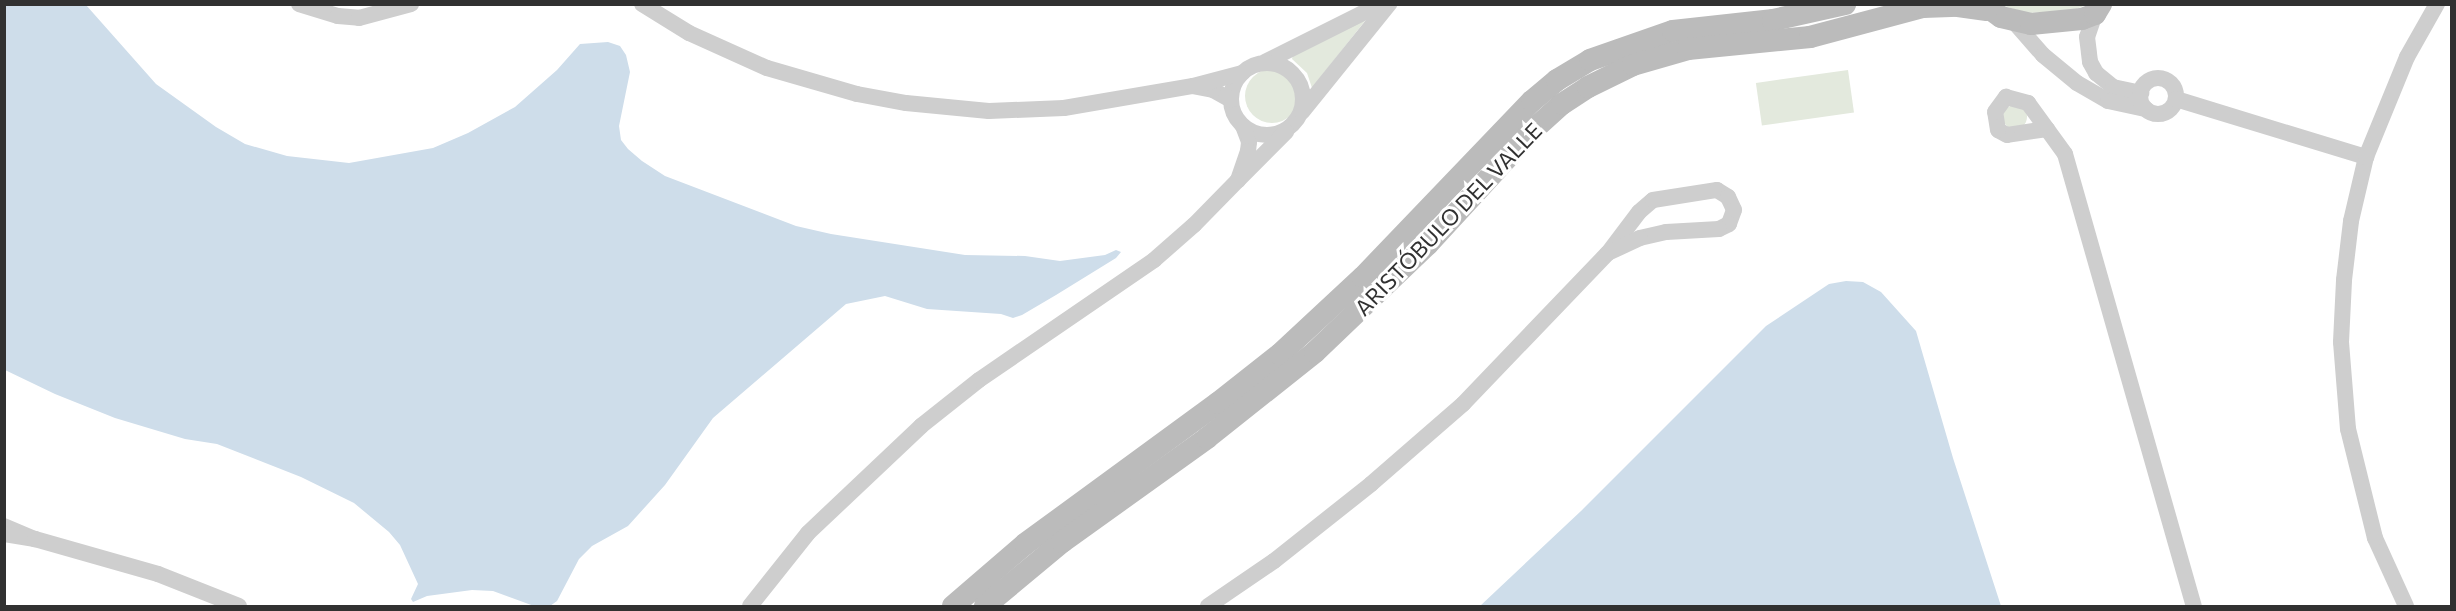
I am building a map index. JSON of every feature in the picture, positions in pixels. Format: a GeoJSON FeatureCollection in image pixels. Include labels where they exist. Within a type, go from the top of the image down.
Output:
{"type":"FeatureCollection","features":[{"type":"Feature","properties":{"kind":"street"},"geometry":{"type":"LineString","coordinates":[[299,4],[338,16],[359,18],[381,14],[411,4]]}},
{"type":"Feature","properties":{"kind":"street"},"geometry":{"type":"LineString","coordinates":[[642,4],[689,33],[767,69],[838,90],[906,103],[989,111],[1054,109],[1105,103],[1193,86],[1242,73],[1382,4]]}},
{"type":"Feature","properties":{"kind":"street"},"geometry":{"type":"LineString","coordinates":[[750,606],[808,533],[913,433],[980,380],[1154,260],[1194,225],[1296,120],[1389,4]]}},
{"type":"Feature","properties":{"kind":"street","name":"ARISTÓBULO DEL VALLE"},"geometry":{"type":"LineString","coordinates":[[953,606],[1025,544],[1218,403],[1280,354],[1363,277],[1532,101],[1557,80],[1590,60],[1673,31],[1782,19],[1845,4]]}},
{"type":"Feature","properties":{"kind":"street"},"geometry":{"type":"LineString","coordinates":[[2406,606],[2375,538],[2362,494],[2348,429],[2341,342],[2344,280],[2351,221],[2366,157],[2407,57],[2437,4]]}},
{"type":"Feature","properties":{"kind":"street","name":"ARISTÓBULO DEL VALLE"},"geometry":{"type":"LineString","coordinates":[[985,606],[1062,542],[1207,438],[1315,352],[1428,244],[1533,130],[1562,104],[1588,87],[1633,65],[1688,49],[1810,37],[1923,7],[1985,7],[2014,22]]}},
{"type":"Feature","properties":{"kind":"street"},"geometry":{"type":"LineString","coordinates":[[2014,22],[2048,24],[2101,8]]}},
{"type":"Feature","properties":{"kind":"street"},"geometry":{"type":"LineString","coordinates":[[2101,8],[2086,37],[2090,62],[2105,82],[2143,101],[2158,114],[2169,110],[2176,99],[2175,88],[2161,78],[2150,80],[2143,101]]}},
{"type":"Feature","properties":{"kind":"street"},"geometry":{"type":"LineString","coordinates":[[2014,22],[2043,55],[2069,77],[2108,101],[2143,101]]}},
{"type":"Feature","properties":{"kind":"street"},"geometry":{"type":"LineString","coordinates":[[1243,126],[1262,135],[1283,132],[1296,120],[1303,95],[1297,77],[1288,68],[1277,63],[1265,62]]}},
{"type":"Feature","properties":{"kind":"street"},"geometry":{"type":"LineString","coordinates":[[2069,77],[2090,62]]}},
{"type":"Feature","properties":{"kind":"street"},"geometry":{"type":"LineString","coordinates":[[1238,180],[1248,152],[1249,142],[1233,110],[1231,100],[1232,90],[1242,73]]}},
{"type":"Feature","properties":{"kind":"street"},"geometry":{"type":"LineString","coordinates":[[1193,86],[1213,90],[1231,100]]}},
{"type":"Feature","properties":{"kind":"street"},"geometry":{"type":"LineString","coordinates":[[2176,99],[2366,157]]}},
{"type":"Feature","properties":{"kind":"street"},"geometry":{"type":"LineString","coordinates":[[2047,129],[2060,144],[2072,169],[2194,606]]}},
{"type":"Feature","properties":{"kind":"street"},"geometry":{"type":"LineString","coordinates":[[1208,606],[1274,561],[1446,419],[1608,253],[1639,212],[1653,200],[1717,190],[1728,197],[1734,210],[1729,224],[1719,229],[1649,236],[1608,253]]}},
{"type":"Feature","properties":{"kind":"street"},"geometry":{"type":"LineString","coordinates":[[4,526],[35,539]]}},
{"type":"Feature","properties":{"kind":"street"},"geometry":{"type":"LineString","coordinates":[[4,534],[35,539],[158,574],[239,606]]}},
{"type":"Feature","properties":{"kind":"shaded area"},"geometry":{"type":"Polygon","coordinates":[[[2001,5],[2086,5],[2072,11],[2027,13],[2001,5]]]}},
{"type":"Feature","properties":{"kind":"shaded area"},"geometry":{"type":"Polygon","coordinates":[[[1368,17],[1312,88],[1307,73],[1292,59],[1293,55],[1368,17]]]}},
{"type":"Feature","properties":{"kind":"shaded area"},"geometry":{"type":"Polygon","coordinates":[[[1267,69],[1277,69],[1287,73],[1295,81],[1299,96],[1295,111],[1287,119],[1277,123],[1267,123],[1257,119],[1249,111],[1245,101],[1245,91],[1249,81],[1257,73],[1267,69]]]}},
{"type":"Feature","properties":{"kind":"shaded area"},"geometry":{"type":"Polygon","coordinates":[[[1848,70],[1854,113],[1762,126],[1756,83],[1848,70]]]}},
{"type":"Feature","properties":{"kind":"shaded area"},"geometry":{"type":"Polygon","coordinates":[[[2015,105],[2020,106],[2026,112],[2026,122],[2020,128],[2015,129],[2010,128],[2004,122],[2003,117],[2004,112],[2010,106],[2015,105]]]}},
{"type":"Feature","properties":{"kind":"water"},"geometry":{"type":"Polygon","coordinates":[[[4,5],[86,5],[156,84],[216,127],[245,144],[287,156],[349,163],[433,148],[468,133],[515,107],[557,70],[580,44],[608,42],[620,46],[626,55],[630,72],[619,126],[621,140],[642,161],[665,176],[796,226],[831,234],[965,255],[1025,256],[1060,261],[1105,255],[1116,250],[1121,252],[1116,258],[1056,295],[1013,318],[1001,314],[927,309],[885,296],[846,304],[713,418],[665,485],[628,526],[592,546],[579,559],[557,601],[550,606],[534,606],[493,591],[472,590],[427,596],[413,602],[411,599],[418,584],[400,545],[389,532],[354,503],[301,477],[217,444],[185,439],[115,418],[55,394],[5,370],[4,5]]]}},
{"type":"Feature","properties":{"kind":"water"},"geometry":{"type":"Polygon","coordinates":[[[1846,281],[1863,282],[1881,292],[1916,331],[1953,458],[2001,606],[1480,606],[1581,511],[1766,326],[1829,284],[1846,281]]]}}]}
